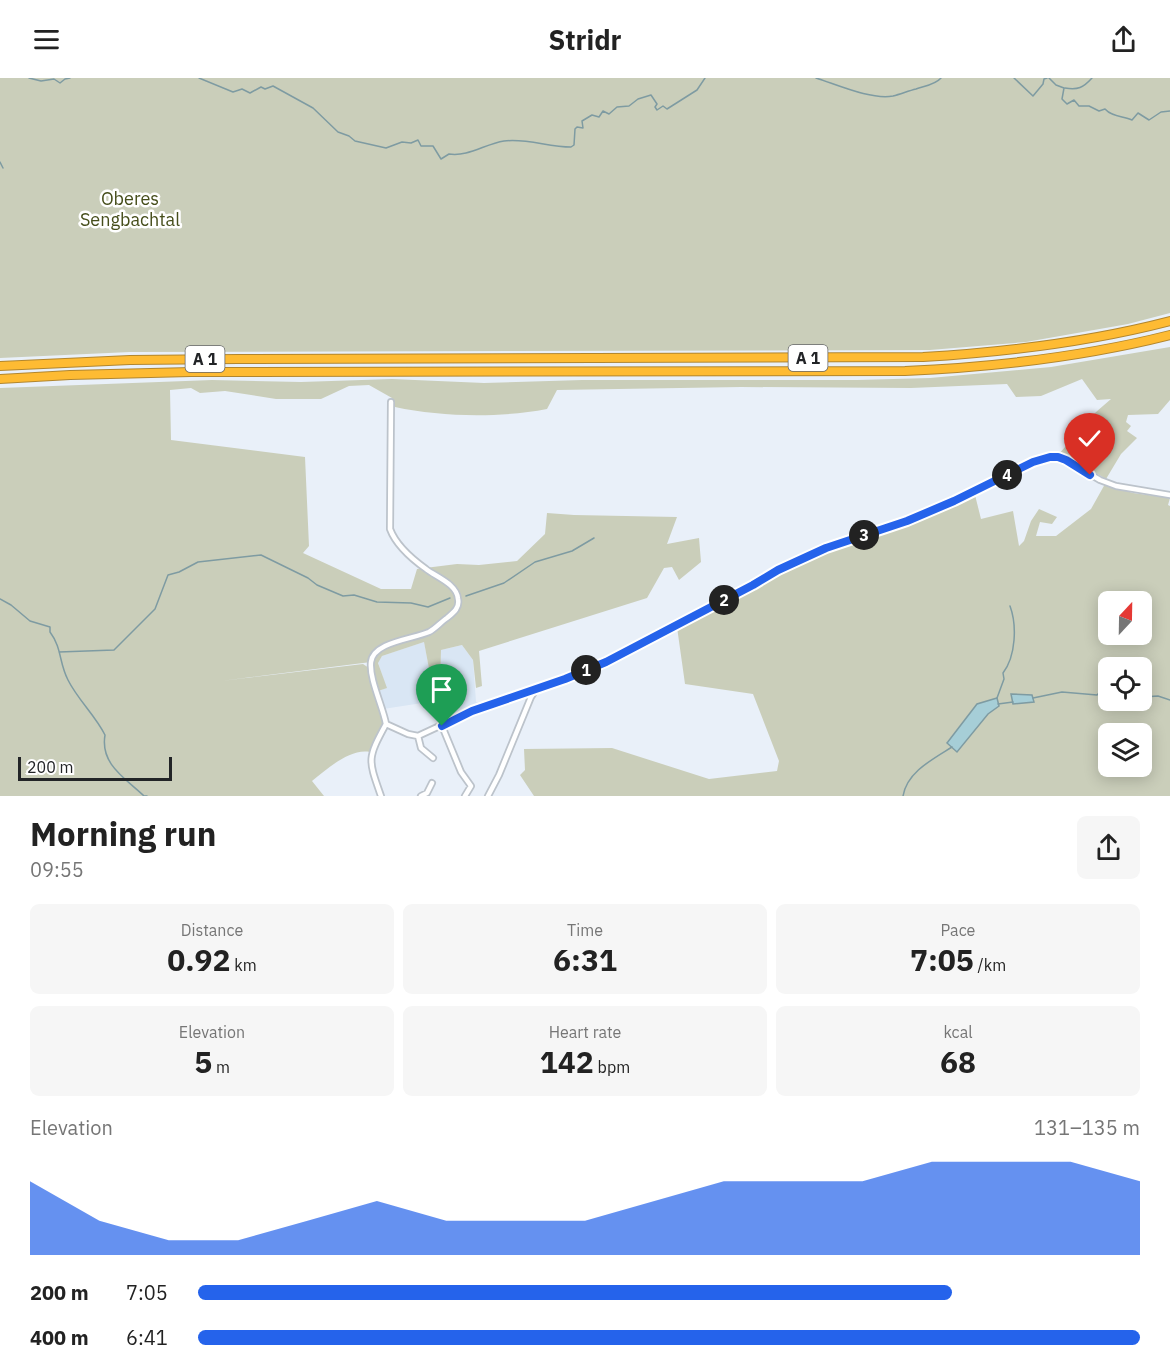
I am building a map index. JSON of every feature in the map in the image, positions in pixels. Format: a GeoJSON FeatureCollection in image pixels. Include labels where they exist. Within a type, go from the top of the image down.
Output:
{"type":"FeatureCollection","features":[{"type":"Feature","properties":{"kind":"highway","name":"A 1"},"geometry":{"type":"LineString","coordinates":[[0,366],[130,360],[923,357],[978,354],[1050,345],[1115,334],[1170,321]]}},
{"type":"Feature","properties":{"kind":"highway","name":"A 1"},"geometry":{"type":"LineString","coordinates":[[0,379],[121,374],[848,372],[943,369],[1009,364],[1090,353],[1170,335]]}},
{"type":"Feature","properties":{"kind":"street"},"geometry":{"type":"LineString","coordinates":[[381,796],[370,760],[375,744],[386,724],[371,668],[373,655],[386,645],[430,631],[457,608],[458,598],[454,590],[413,559],[396,541],[390,528],[391,402]]}},
{"type":"Feature","properties":{"kind":"street"},"geometry":{"type":"LineString","coordinates":[[386,724],[418,736],[472,711],[587,670],[691,618],[778,570],[826,548],[907,521],[1033,462],[1050,457],[1066,460],[1108,483],[1128,489],[1170,495]]}},
{"type":"Feature","properties":{"kind":"street"},"geometry":{"type":"LineString","coordinates":[[488,796],[537,688]]}},
{"type":"Feature","properties":{"kind":"street"},"geometry":{"type":"LineString","coordinates":[[442,726],[461,772],[471,786],[465,796]]}},
{"type":"Feature","properties":{"kind":"street"},"geometry":{"type":"LineString","coordinates":[[418,736],[420,748],[434,758]]}},
{"type":"Feature","properties":{"kind":"street"},"geometry":{"type":"LineString","coordinates":[[421,796],[427,793],[432,783]]}},
{"type":"Feature","properties":{"kind":"shaded area"},"geometry":{"type":"Polygon","coordinates":[[[424,642],[433,690],[440,690],[441,650],[462,645],[473,660],[476,702],[484,705],[442,727],[435,701],[383,709],[378,691],[386,688],[378,662],[382,656],[424,642]]]}},
{"type":"Feature","properties":{"kind":"green space","name":"Oberes Sengbachtal"},"geometry":{"type":"Polygon","coordinates":[[[0,78],[1170,78],[1170,313],[1128,324],[1026,342],[930,350],[130,352],[0,358],[0,78]]]}},
{"type":"Feature","properties":{"kind":"green space"},"geometry":{"type":"Polygon","coordinates":[[[1170,347],[1170,400],[1158,414],[1128,415],[1126,422],[1131,426],[1127,431],[1137,438],[1121,454],[1106,479],[1077,462],[1058,455],[1096,412],[1111,399],[1097,400],[1082,379],[1041,396],[1016,397],[1007,384],[911,388],[741,387],[557,390],[547,409],[490,415],[432,413],[395,407],[392,398],[369,385],[349,386],[321,399],[276,399],[225,391],[200,393],[191,388],[170,390],[171,440],[305,457],[309,546],[303,553],[381,589],[411,589],[417,569],[517,561],[545,534],[547,513],[677,517],[667,544],[699,538],[701,562],[679,580],[672,567],[664,568],[647,598],[479,651],[482,686],[476,688],[473,660],[462,645],[441,650],[440,691],[433,690],[424,642],[382,656],[378,663],[387,688],[378,691],[371,662],[221,681],[363,664],[369,668],[384,724],[370,752],[347,756],[312,781],[324,796],[0,796],[0,388],[212,380],[301,382],[392,379],[484,383],[582,380],[930,378],[1051,367],[1170,347]]]}},
{"type":"Feature","properties":{"kind":"green space"},"geometry":{"type":"Polygon","coordinates":[[[1105,484],[1133,493],[1170,498],[1168,505],[1170,506],[1170,796],[534,796],[520,775],[525,770],[524,749],[612,748],[709,779],[777,771],[779,761],[753,694],[685,684],[677,627],[788,569],[835,549],[904,527],[975,495],[981,519],[1013,511],[1019,546],[1024,541],[1031,521],[1039,509],[1057,517],[1052,524],[1040,522],[1036,536],[1056,536],[1091,509],[1105,484]],[[977,704],[947,742],[957,752],[988,714],[999,706],[977,704]]]}},
{"type":"Feature","properties":{"kind":"water"},"geometry":{"type":"Polygon","coordinates":[[[1011,694],[1032,695],[1034,702],[1013,704],[1011,694]]]}},
{"type":"Feature","properties":{"kind":"water"},"geometry":{"type":"Polygon","coordinates":[[[997,698],[999,706],[988,714],[957,752],[947,743],[977,704],[997,698]]]}},
{"type":"Feature","properties":{"kind":"waterway"},"geometry":{"type":"LineString","coordinates":[[29,78],[41,81],[54,79],[60,83],[70,78]]}},
{"type":"Feature","properties":{"kind":"waterway"},"geometry":{"type":"LineString","coordinates":[[199,78],[233,92],[242,89],[250,93],[261,87],[265,89],[273,86],[313,108],[338,132],[355,141],[386,148],[402,142],[411,143],[418,140],[421,146],[433,146],[441,159],[449,154],[463,154],[504,141],[571,147],[574,145],[575,129],[583,128],[582,121],[592,115],[599,117],[603,111],[609,114],[617,107],[629,106],[638,99],[651,95],[657,104],[655,107],[657,110],[663,106],[667,109],[697,90],[705,78]]}},
{"type":"Feature","properties":{"kind":"waterway"},"geometry":{"type":"LineString","coordinates":[[816,78],[854,91],[884,97],[929,85],[941,78]]}},
{"type":"Feature","properties":{"kind":"waterway"},"geometry":{"type":"LineString","coordinates":[[1014,78],[1033,96],[1047,78]]}},
{"type":"Feature","properties":{"kind":"waterway"},"geometry":{"type":"LineString","coordinates":[[1049,78],[1056,85],[1064,88],[1062,99],[1067,104],[1074,100],[1079,106],[1089,106],[1099,111],[1105,109],[1114,115],[1132,120],[1138,113],[1149,120],[1161,112],[1170,111]]}},
{"type":"Feature","properties":{"kind":"waterway"},"geometry":{"type":"LineString","coordinates":[[1065,88],[1080,88],[1092,78]]}},
{"type":"Feature","properties":{"kind":"waterway"},"geometry":{"type":"LineString","coordinates":[[0,162],[3,168]]}},
{"type":"Feature","properties":{"kind":"waterway"},"geometry":{"type":"LineString","coordinates":[[466,596],[504,583],[535,562],[572,551],[594,538]]}},
{"type":"Feature","properties":{"kind":"waterway"},"geometry":{"type":"LineString","coordinates":[[59,652],[114,650],[155,609],[168,575],[198,562],[261,555],[343,596],[354,595],[377,602],[411,603],[428,607],[450,598]]}},
{"type":"Feature","properties":{"kind":"waterway"},"geometry":{"type":"LineString","coordinates":[[0,599],[30,621],[50,627],[68,680],[105,735],[104,745],[110,762],[122,776],[144,796],[147,796]]}},
{"type":"Feature","properties":{"kind":"waterway"},"geometry":{"type":"LineString","coordinates":[[997,698],[1004,679],[1003,673],[1013,649],[1014,631],[1010,606]]}},
{"type":"Feature","properties":{"kind":"waterway"},"geometry":{"type":"LineString","coordinates":[[1033,698],[1062,692],[1098,694]]}},
{"type":"Feature","properties":{"kind":"waterway"},"geometry":{"type":"LineString","coordinates":[[1152,696],[1170,700]]}},
{"type":"Feature","properties":{"kind":"waterway"},"geometry":{"type":"LineString","coordinates":[[998,704],[1013,702]]}},
{"type":"Feature","properties":{"kind":"waterway"},"geometry":{"type":"LineString","coordinates":[[903,796],[905,787],[915,773],[952,747]]}},
{"type":"Feature","properties":{"kind":"route"},"geometry":{"type":"LineString","coordinates":[[442,726],[472,711],[565,679],[606,662],[778,570],[826,548],[907,521],[954,501],[1033,462],[1058,457],[1090,475]]}}]}
